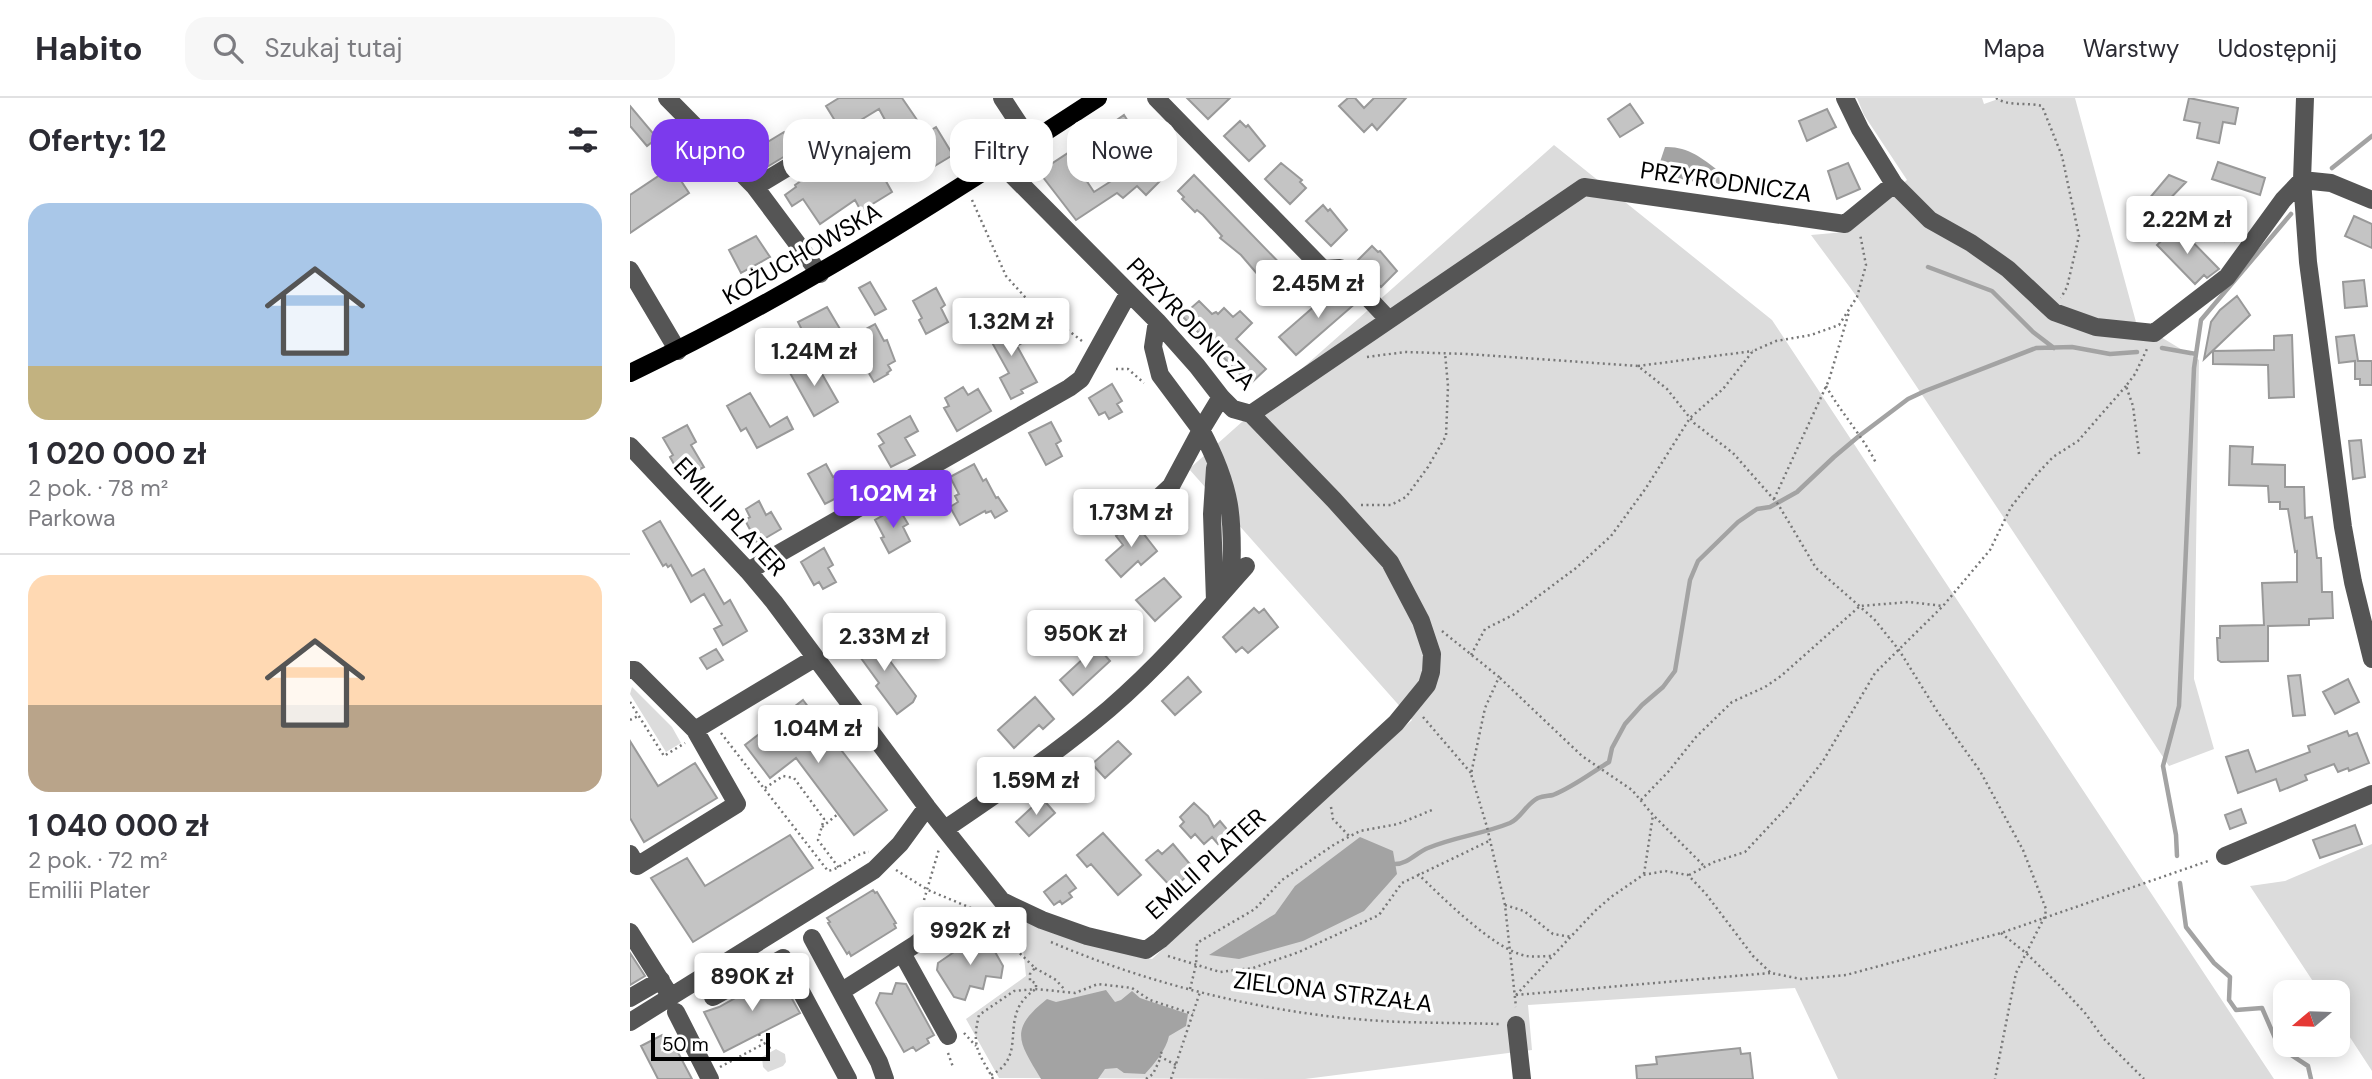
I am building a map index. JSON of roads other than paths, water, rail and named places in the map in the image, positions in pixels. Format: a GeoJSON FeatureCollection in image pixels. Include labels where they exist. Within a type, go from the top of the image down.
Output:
{"type":"FeatureCollection","features":[{"type":"Feature","properties":{"kind":"main road","name":"KOŻUCHOWSKA"},"geometry":{"type":"LineString","coordinates":[[1053,128],[1098,98]]}},
{"type":"Feature","properties":{"kind":"main road","name":"KOŻUCHOWSKA"},"geometry":{"type":"LineString","coordinates":[[630,373],[678,351],[820,274],[970,182]]}},
{"type":"Feature","properties":{"kind":"street"},"geometry":{"type":"LineString","coordinates":[[667,98],[755,187],[820,274]]}},
{"type":"Feature","properties":{"kind":"street"},"geometry":{"type":"LineString","coordinates":[[1002,98],[1016,119]]}},
{"type":"Feature","properties":{"kind":"street"},"geometry":{"type":"LineString","coordinates":[[1156,98],[1323,269],[1340,268],[1390,320]]}},
{"type":"Feature","properties":{"kind":"street"},"geometry":{"type":"LineString","coordinates":[[1845,98],[1860,129],[1894,184],[1930,220],[1971,243],[2008,269],[2054,313],[2096,327],[2154,333],[2227,278],[2283,200],[2302,180]]}},
{"type":"Feature","properties":{"kind":"street"},"geometry":{"type":"LineString","coordinates":[[2305,98],[2302,180],[2308,262],[2343,527],[2352,578],[2372,659]]}},
{"type":"Feature","properties":{"kind":"street"},"geometry":{"type":"LineString","coordinates":[[755,187],[783,171]]}},
{"type":"Feature","properties":{"kind":"street"},"geometry":{"type":"LineString","coordinates":[[2302,180],[2331,183],[2372,200]]}},
{"type":"Feature","properties":{"kind":"street","name":"PRZYRODNICZA"},"geometry":{"type":"LineString","coordinates":[[1019,182],[1157,321],[1233,409],[1251,414],[1584,187],[1844,224],[1894,184]]}},
{"type":"Feature","properties":{"kind":"street"},"geometry":{"type":"LineString","coordinates":[[630,270],[678,351]]}},
{"type":"Feature","properties":{"kind":"street"},"geometry":{"type":"LineString","coordinates":[[748,571],[1069,388],[1081,379],[1128,294]]}},
{"type":"Feature","properties":{"kind":"street"},"geometry":{"type":"LineString","coordinates":[[1157,321],[1153,347],[1160,375],[1201,430],[1215,456],[1229,498],[1233,534],[1231,583]]}},
{"type":"Feature","properties":{"kind":"street"},"geometry":{"type":"LineString","coordinates":[[1144,511],[1171,486],[1222,397]]}},
{"type":"Feature","properties":{"kind":"street","name":"EMILII PLATER"},"geometry":{"type":"LineString","coordinates":[[630,446],[748,571],[1002,901],[1042,920],[1087,936],[1146,950],[1396,723],[1427,685],[1431,673],[1432,654],[1421,621],[1390,562],[1335,500],[1251,414]]}},
{"type":"Feature","properties":{"kind":"street"},"geometry":{"type":"LineString","coordinates":[[1215,456],[1212,514],[1215,601]]}},
{"type":"Feature","properties":{"kind":"street"},"geometry":{"type":"LineString","coordinates":[[945,829],[1054,753],[1110,708],[1170,651],[1247,566]]}},
{"type":"Feature","properties":{"kind":"street"},"geometry":{"type":"LineString","coordinates":[[693,735],[816,658]]}},
{"type":"Feature","properties":{"kind":"street"},"geometry":{"type":"LineString","coordinates":[[630,670],[635,670],[693,735],[737,804],[637,866],[630,854]]}},
{"type":"Feature","properties":{"kind":"street"},"geometry":{"type":"LineString","coordinates":[[2225,856],[2372,794]]}},
{"type":"Feature","properties":{"kind":"street"},"geometry":{"type":"LineString","coordinates":[[630,1022],[671,1003],[874,870],[887,859],[927,807]]}},
{"type":"Feature","properties":{"kind":"street"},"geometry":{"type":"LineString","coordinates":[[842,991],[933,930],[923,916]]}},
{"type":"Feature","properties":{"kind":"street"},"geometry":{"type":"LineString","coordinates":[[630,932],[661,980],[671,1003],[712,1074]]}},
{"type":"Feature","properties":{"kind":"street"},"geometry":{"type":"LineString","coordinates":[[811,938],[842,991],[885,1079]]}},
{"type":"Feature","properties":{"kind":"street"},"geometry":{"type":"LineString","coordinates":[[902,953],[948,1036]]}},
{"type":"Feature","properties":{"kind":"street"},"geometry":{"type":"LineString","coordinates":[[713,998],[783,958],[848,1079]]}},
{"type":"Feature","properties":{"kind":"street"},"geometry":{"type":"LineString","coordinates":[[630,998],[661,980]]}},
{"type":"Feature","properties":{"kind":"street"},"geometry":{"type":"LineString","coordinates":[[1516,1025],[1522,1079]]}},
{"type":"Feature","properties":{"kind":"waterway"},"geometry":{"type":"LineString","coordinates":[[2332,168],[2372,136]]}},
{"type":"Feature","properties":{"kind":"waterway"},"geometry":{"type":"LineString","coordinates":[[2177,856],[2176,835],[2163,766],[2179,706],[2194,368],[2201,320],[2291,214]]}},
{"type":"Feature","properties":{"kind":"waterway"},"geometry":{"type":"LineString","coordinates":[[1928,267],[1992,291],[2033,332],[2054,348]]}},
{"type":"Feature","properties":{"kind":"waterway"},"geometry":{"type":"LineString","coordinates":[[1395,864],[1438,844],[1510,823],[1538,798],[1560,792],[1609,762],[1612,748],[1625,724],[1663,687],[1675,671],[1690,580],[1698,561],[1738,522],[1757,509],[1770,507],[1797,492],[1859,436],[1908,399],[2036,348],[2072,347],[2110,354],[2137,352]]}},
{"type":"Feature","properties":{"kind":"waterway"},"geometry":{"type":"LineString","coordinates":[[2162,348],[2196,354]]}},
{"type":"Feature","properties":{"kind":"waterway"},"geometry":{"type":"LineString","coordinates":[[2180,883],[2186,927],[2214,963],[2230,977],[2229,1000],[2236,1010],[2262,1008],[2279,1047],[2308,1066],[2311,1079]]}}]}
